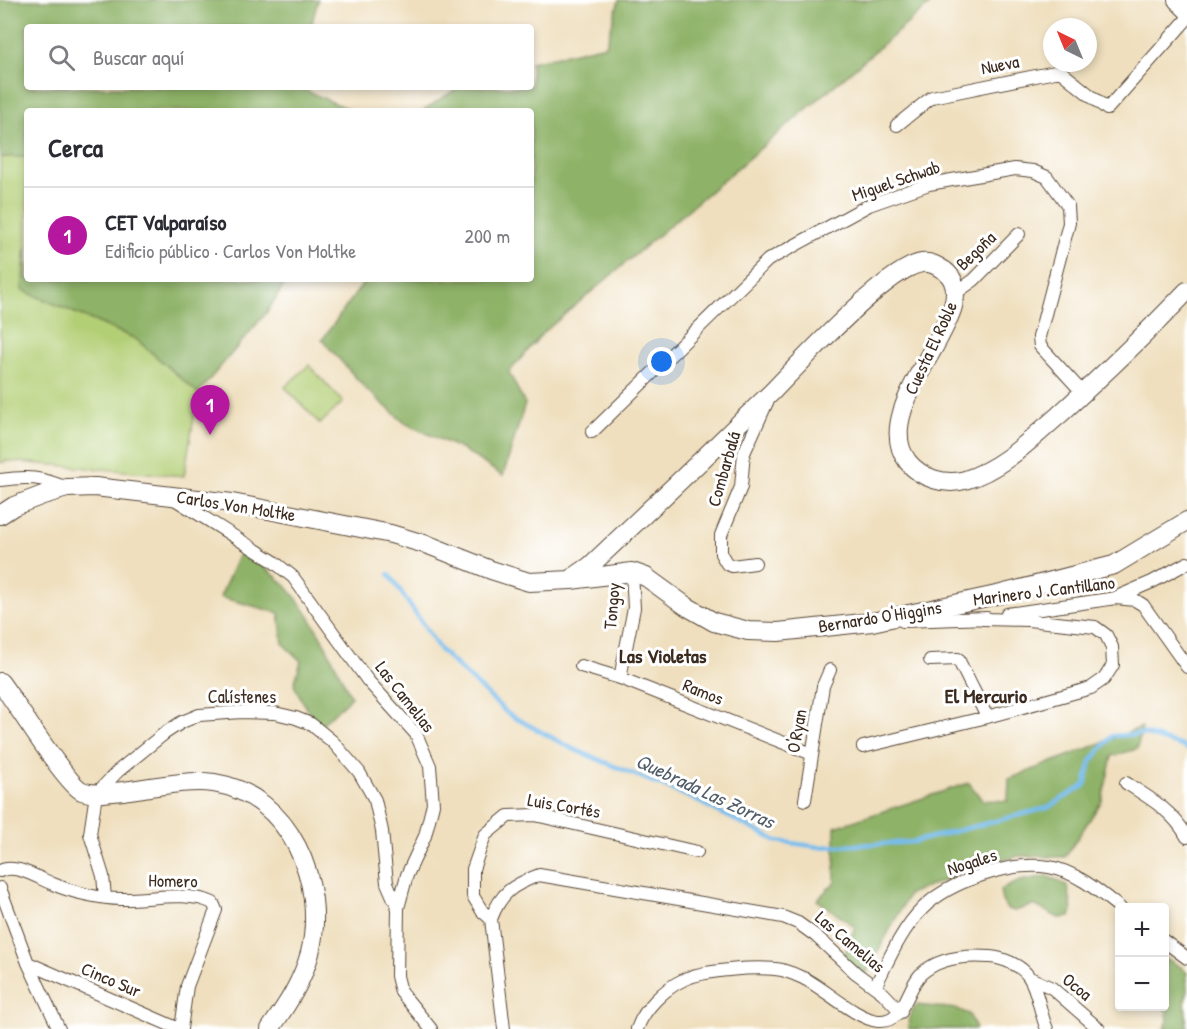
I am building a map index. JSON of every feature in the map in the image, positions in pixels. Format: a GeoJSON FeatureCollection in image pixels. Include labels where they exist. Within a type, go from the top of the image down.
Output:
{"type":"FeatureCollection","features":[{"type":"Feature","properties":{"kind":"main road"},"geometry":{"type":"LineString","coordinates":[[1177,0],[1187,10]]}},
{"type":"Feature","properties":{"kind":"main road","name":"Cuesta El Roble"},"geometry":{"type":"LineString","coordinates":[[571,580],[590,566],[771,393],[822,340],[886,281],[902,271],[920,263],[935,263],[951,276],[957,292],[952,311],[905,403],[899,423],[899,442],[909,463],[933,479],[948,483],[964,480],[992,469],[1017,452],[1149,331],[1187,291]]}},
{"type":"Feature","properties":{"kind":"main road","name":"Carlos Von Moltke"},"geometry":{"type":"LineString","coordinates":[[0,514],[14,506],[67,488],[95,487],[167,494],[232,503],[391,534],[431,546],[471,563],[529,582],[571,580]]}},
{"type":"Feature","properties":{"kind":"main road","name":"Bernardo O'Higgins"},"geometry":{"type":"LineString","coordinates":[[632,572],[646,577],[686,606],[714,622],[748,630],[778,632],[872,622],[1001,594],[1114,565],[1187,521]]}},
{"type":"Feature","properties":{"kind":"main road"},"geometry":{"type":"LineString","coordinates":[[571,580],[632,572]]}},
{"type":"Feature","properties":{"kind":"main road"},"geometry":{"type":"LineString","coordinates":[[0,682],[65,774],[80,790],[96,794],[213,783],[245,792],[268,807],[290,832],[307,870],[314,909],[310,952],[295,993],[270,1029]]}},
{"type":"Feature","properties":{"kind":"street","name":"Nueva"},"geometry":{"type":"LineString","coordinates":[[897,125],[932,97],[1060,71],[1107,109],[1187,19]]}},
{"type":"Feature","properties":{"kind":"street","name":"Miguel Schwab"},"geometry":{"type":"LineString","coordinates":[[592,432],[768,260],[868,205],[929,184],[1015,169],[1033,171],[1047,177],[1068,206],[1069,223],[1039,337],[1040,346],[1083,393]]}},
{"type":"Feature","properties":{"kind":"street","name":"Begoña"},"geometry":{"type":"LineString","coordinates":[[957,292],[974,280],[1019,234]]}},
{"type":"Feature","properties":{"kind":"street","name":"Combarbalá"},"geometry":{"type":"LineString","coordinates":[[754,562],[732,566],[727,564],[721,554],[721,535],[741,487],[744,453],[771,393]]}},
{"type":"Feature","properties":{"kind":"street"},"geometry":{"type":"LineString","coordinates":[[0,480],[23,477],[43,479],[67,488]]}},
{"type":"Feature","properties":{"kind":"street","name":"Las Camelias"},"geometry":{"type":"LineString","coordinates":[[167,494],[273,561],[293,577],[368,681],[416,734],[430,766],[433,804],[425,836],[407,875],[398,908],[397,976],[401,992],[431,1029]]}},
{"type":"Feature","properties":{"kind":"street"},"geometry":{"type":"LineString","coordinates":[[1116,598],[1187,563]]}},
{"type":"Feature","properties":{"kind":"street","name":"Tongoy"},"geometry":{"type":"LineString","coordinates":[[620,678],[634,608],[635,593],[632,572]]}},
{"type":"Feature","properties":{"kind":"street","name":"Marinero J .Cantillano"},"geometry":{"type":"LineString","coordinates":[[872,622],[982,619],[1021,611],[1116,598],[1135,600],[1143,605],[1187,667]]}},
{"type":"Feature","properties":{"kind":"street"},"geometry":{"type":"LineString","coordinates":[[863,747],[987,717],[1091,688],[1104,679],[1113,665],[1112,647],[1106,635],[1095,627],[1028,620],[982,619]]}},
{"type":"Feature","properties":{"kind":"street"},"geometry":{"type":"LineString","coordinates":[[930,660],[958,659],[987,717]]}},
{"type":"Feature","properties":{"kind":"street","name":"Ramos"},"geometry":{"type":"LineString","coordinates":[[581,666],[620,678],[812,754]]}},
{"type":"Feature","properties":{"kind":"street","name":"O'Ryan"},"geometry":{"type":"LineString","coordinates":[[805,800],[824,686],[830,670]]}},
{"type":"Feature","properties":{"kind":"street","name":"Calístenes"},"geometry":{"type":"LineString","coordinates":[[96,794],[118,771],[165,734],[182,722],[199,715],[242,712],[275,713],[296,718],[311,724],[333,742],[359,772],[375,800],[382,831],[387,883],[398,908]]}},
{"type":"Feature","properties":{"kind":"street"},"geometry":{"type":"LineString","coordinates":[[1126,783],[1171,814],[1181,825],[1187,837]]}},
{"type":"Feature","properties":{"kind":"street"},"geometry":{"type":"LineString","coordinates":[[0,871],[20,870],[66,890],[105,897],[103,876],[90,834],[96,794]]}},
{"type":"Feature","properties":{"kind":"street","name":"Luis Cortés"},"geometry":{"type":"LineString","coordinates":[[492,919],[473,896],[473,869],[485,835],[508,816],[535,815],[697,852]]}},
{"type":"Feature","properties":{"kind":"street","name":"Nogales"},"geometry":{"type":"LineString","coordinates":[[875,987],[920,910],[940,892],[972,880],[1023,867],[1050,867],[1075,877],[1115,905]]}},
{"type":"Feature","properties":{"kind":"street","name":"Las Camelias"},"geometry":{"type":"LineString","coordinates":[[492,919],[497,903],[506,892],[517,883],[538,875],[771,915],[798,923],[883,993],[901,1012]]}},
{"type":"Feature","properties":{"kind":"street"},"geometry":{"type":"LineString","coordinates":[[0,888],[28,963],[59,1029]]}},
{"type":"Feature","properties":{"kind":"street","name":"Homero"},"geometry":{"type":"LineString","coordinates":[[105,897],[119,900],[163,897],[204,898],[213,903],[216,910],[187,986],[180,1029]]}},
{"type":"Feature","properties":{"kind":"street"},"geometry":{"type":"LineString","coordinates":[[492,919],[504,1029]]}},
{"type":"Feature","properties":{"kind":"street"},"geometry":{"type":"LineString","coordinates":[[1169,945],[1187,958]]}},
{"type":"Feature","properties":{"kind":"street","name":"Ocoa"},"geometry":{"type":"LineString","coordinates":[[901,1012],[912,986],[920,975],[931,967],[947,959],[961,956],[999,958],[1012,964],[1030,978],[1052,988],[1099,1029]]}},
{"type":"Feature","properties":{"kind":"street","name":"Cinco Sur"},"geometry":{"type":"LineString","coordinates":[[28,963],[180,1029]]}},
{"type":"Feature","properties":{"kind":"street"},"geometry":{"type":"LineString","coordinates":[[637,1029],[649,1007],[683,979],[700,974],[744,970],[781,970],[805,979],[841,1003],[878,1021],[890,1019],[901,1012]]}},
{"type":"Feature","properties":{"kind":"street"},"geometry":{"type":"LineString","coordinates":[[1030,978],[1047,1029]]}},
{"type":"Feature","properties":{"kind":"green space"},"geometry":{"type":"Polygon","coordinates":[[[0,0],[318,0],[312,24],[24,24],[24,90],[305,90],[346,108],[24,108],[24,157],[0,157],[0,0]]]}},
{"type":"Feature","properties":{"kind":"green space"},"geometry":{"type":"Polygon","coordinates":[[[619,0],[935,0],[543,333],[509,372],[525,404],[503,476],[465,451],[405,423],[366,389],[322,340],[364,282],[534,282],[534,108],[427,108],[454,90],[534,90],[534,61],[606,45],[619,0]]]}},
{"type":"Feature","properties":{"kind":"green space"},"geometry":{"type":"Polygon","coordinates":[[[0,157],[24,157],[22,290],[136,339],[198,393],[184,476],[6,461],[0,463],[0,157]]]}},
{"type":"Feature","properties":{"kind":"green space"},"geometry":{"type":"Polygon","coordinates":[[[24,270],[24,282],[286,282],[267,312],[198,393],[136,339],[22,290],[24,270]]]}},
{"type":"Feature","properties":{"kind":"green space"},"geometry":{"type":"Polygon","coordinates":[[[309,365],[343,402],[320,424],[285,387],[309,365]]]}},
{"type":"Feature","properties":{"kind":"green space"},"geometry":{"type":"Polygon","coordinates":[[[240,552],[275,576],[295,596],[322,638],[351,697],[321,725],[310,715],[294,685],[301,661],[283,644],[279,613],[220,597],[240,552]]]}},
{"type":"Feature","properties":{"kind":"green space"},"geometry":{"type":"Polygon","coordinates":[[[1142,727],[1137,749],[1112,756],[1102,801],[1065,857],[1018,856],[978,867],[909,894],[866,974],[843,958],[855,927],[817,900],[835,882],[835,827],[969,783],[982,800],[1008,801],[1009,779],[1142,727]]]}},
{"type":"Feature","properties":{"kind":"green space"},"geometry":{"type":"Polygon","coordinates":[[[1046,876],[1068,887],[1072,910],[1070,917],[1059,918],[1034,905],[1015,911],[1007,909],[1002,901],[1000,890],[1020,881],[1046,876]]]}},
{"type":"Feature","properties":{"kind":"green space"},"geometry":{"type":"Polygon","coordinates":[[[1169,960],[1187,973],[1185,1000],[1187,1029],[1164,1029],[1168,1021],[1169,960]]]}},
{"type":"Feature","properties":{"kind":"green space"},"geometry":{"type":"Polygon","coordinates":[[[916,1005],[957,1009],[969,1014],[976,1029],[909,1029],[909,1020],[916,1005]]]}},
{"type":"Feature","properties":{"kind":"waterway","name":"Quebrada Las Zorras"},"geometry":{"type":"LineString","coordinates":[[389,574],[440,650],[508,714],[573,749],[689,797],[777,841],[819,847],[913,842],[1047,808],[1085,785],[1091,761],[1112,736],[1144,734],[1187,749]]}},
{"type":"Feature","properties":{"kind":"place","name":"CET Valparaíso"},"geometry":{"type":"Point","coordinates":[210,435]}},
{"type":"Feature","properties":{"kind":"district","name":"Las Violetas"},"geometry":{"type":"Point","coordinates":[663,656]}},
{"type":"Feature","properties":{"kind":"district","name":"El Mercurio"},"geometry":{"type":"Point","coordinates":[986,696]}}]}
